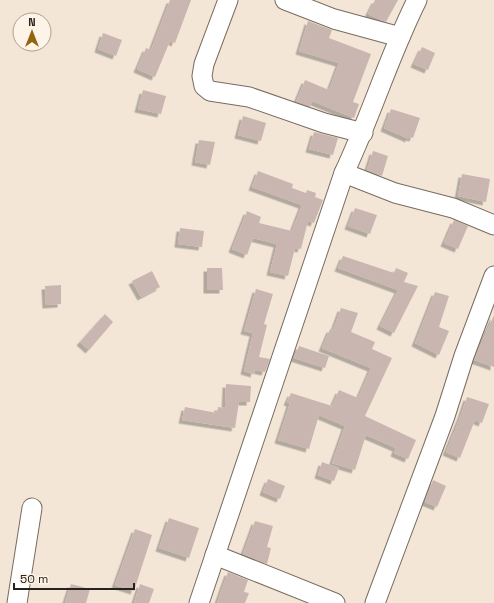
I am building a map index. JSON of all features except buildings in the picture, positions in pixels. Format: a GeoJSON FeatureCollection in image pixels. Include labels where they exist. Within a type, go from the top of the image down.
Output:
{"type":"FeatureCollection","features":[{"type":"Feature","properties":{"kind":"street"},"geometry":{"type":"LineString","coordinates":[[228,0],[204,64],[202,76],[204,86],[210,90],[249,97],[324,123],[363,133]]}},
{"type":"Feature","properties":{"kind":"street"},"geometry":{"type":"LineString","coordinates":[[285,0],[334,19],[400,37]]}},
{"type":"Feature","properties":{"kind":"street"},"geometry":{"type":"LineString","coordinates":[[199,603],[344,173],[363,133],[389,61],[417,0]]}},
{"type":"Feature","properties":{"kind":"street"},"geometry":{"type":"LineString","coordinates":[[344,173],[394,193],[453,208],[494,225]]}},
{"type":"Feature","properties":{"kind":"street"},"geometry":{"type":"LineString","coordinates":[[375,603],[427,466],[494,276]]}},
{"type":"Feature","properties":{"kind":"street"},"geometry":{"type":"LineString","coordinates":[[17,603],[32,508]]}},
{"type":"Feature","properties":{"kind":"street"},"geometry":{"type":"LineString","coordinates":[[215,555],[335,603]]}}]}
